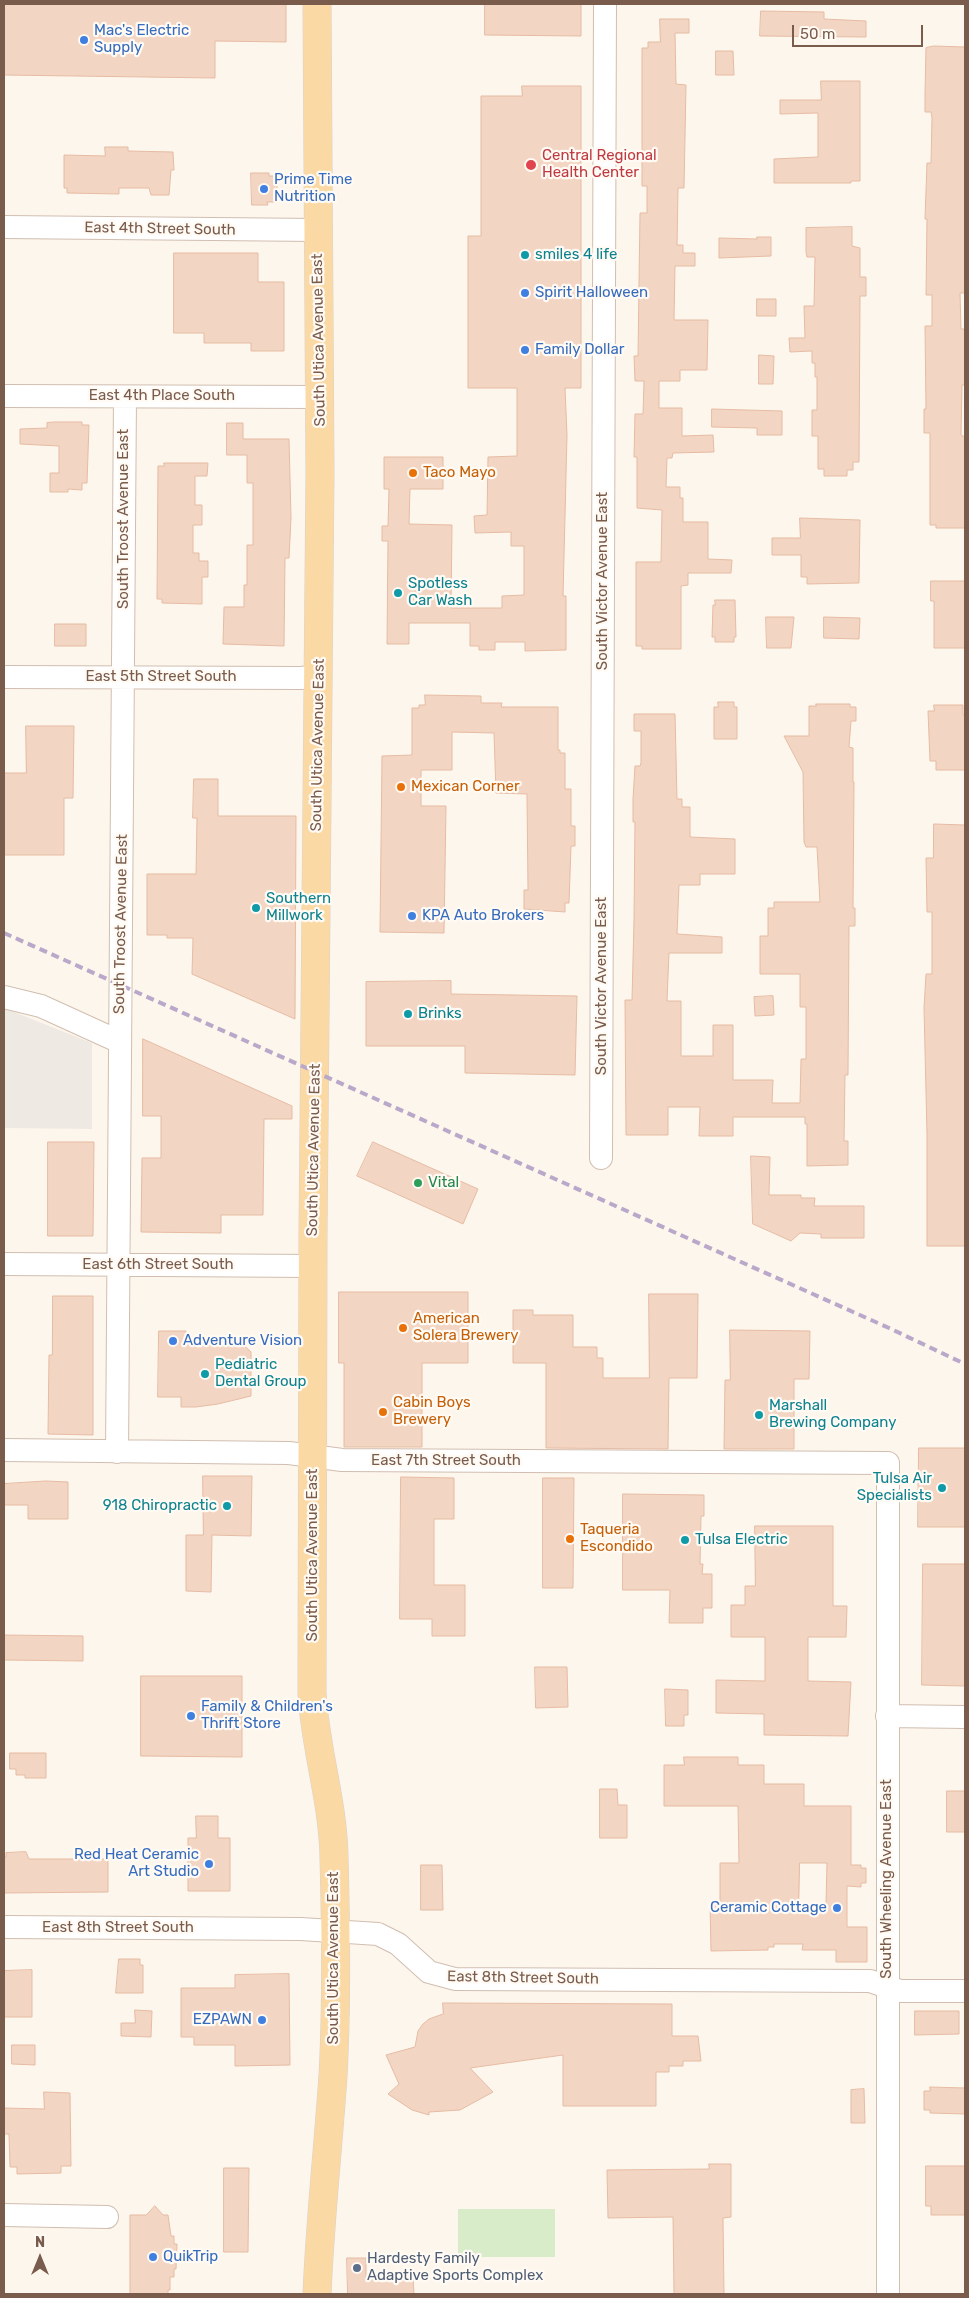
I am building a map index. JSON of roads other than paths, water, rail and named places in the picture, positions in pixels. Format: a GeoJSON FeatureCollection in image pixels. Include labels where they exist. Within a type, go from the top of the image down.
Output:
{"type":"FeatureCollection","features":[{"type":"Feature","properties":{"kind":"main road","name":"South Utica Avenue East"},"geometry":{"type":"LineString","coordinates":[[317,4],[317,230],[320,397],[313,1266],[313,1709],[333,1831],[336,1931],[333,2074],[320,2230],[317,2294]]}},
{"type":"Feature","properties":{"kind":"street","name":"South Victor Avenue East"},"geometry":{"type":"LineString","coordinates":[[601,1158],[605,4]]}},
{"type":"Feature","properties":{"kind":"street","name":"East 4th Street South"},"geometry":{"type":"LineString","coordinates":[[4,227],[317,230]]}},
{"type":"Feature","properties":{"kind":"street","name":"East 4th Place South"},"geometry":{"type":"LineString","coordinates":[[4,396],[320,397]]}},
{"type":"Feature","properties":{"kind":"street","name":"South Troost Avenue East"},"geometry":{"type":"LineString","coordinates":[[117,1452],[125,397]]}},
{"type":"Feature","properties":{"kind":"street","name":"East 5th Street South"},"geometry":{"type":"LineString","coordinates":[[4,677],[301,678],[318,676]]}},
{"type":"Feature","properties":{"kind":"street"},"geometry":{"type":"LineString","coordinates":[[4,997],[41,1006],[120,1042]]}},
{"type":"Feature","properties":{"kind":"street","name":"East 6th Street South"},"geometry":{"type":"LineString","coordinates":[[4,1264],[313,1266]]}},
{"type":"Feature","properties":{"kind":"street","name":"East 7th Street South"},"geometry":{"type":"LineString","coordinates":[[4,1450],[289,1452],[342,1460],[888,1463]]}},
{"type":"Feature","properties":{"kind":"street","name":"South Wheeling Avenue East"},"geometry":{"type":"LineString","coordinates":[[888,1463],[888,2294]]}},
{"type":"Feature","properties":{"kind":"street"},"geometry":{"type":"LineString","coordinates":[[887,1716],[965,1717]]}},
{"type":"Feature","properties":{"kind":"street","name":"East 8th Street South"},"geometry":{"type":"LineString","coordinates":[[4,1927],[336,1931],[378,1934],[398,1944],[429,1972],[446,1978],[870,1981],[903,1991],[965,1991]]}},
{"type":"Feature","properties":{"kind":"street"},"geometry":{"type":"LineString","coordinates":[[4,2215],[107,2217]]}},
{"type":"Feature","properties":{"kind":"railway"},"geometry":{"type":"LineString","coordinates":[[4,933],[889,1328],[965,1364]]}},
{"type":"Feature","properties":{"kind":"place","name":"Mac's Electric Supply"},"geometry":{"type":"Point","coordinates":[84,40]}},
{"type":"Feature","properties":{"kind":"place","name":"Central Regional Health Center"},"geometry":{"type":"Point","coordinates":[531,165]}},
{"type":"Feature","properties":{"kind":"place","name":"Prime Time Nutrition"},"geometry":{"type":"Point","coordinates":[264,189]}},
{"type":"Feature","properties":{"kind":"place","name":"smiles 4 life"},"geometry":{"type":"Point","coordinates":[525,255]}},
{"type":"Feature","properties":{"kind":"place","name":"Spirit Halloween"},"geometry":{"type":"Point","coordinates":[525,293]}},
{"type":"Feature","properties":{"kind":"place","name":"Family Dollar"},"geometry":{"type":"Point","coordinates":[525,350]}},
{"type":"Feature","properties":{"kind":"place","name":"Taco Mayo"},"geometry":{"type":"Point","coordinates":[413,473]}},
{"type":"Feature","properties":{"kind":"place","name":"Spotless Car Wash"},"geometry":{"type":"Point","coordinates":[398,593]}},
{"type":"Feature","properties":{"kind":"place","name":"Mexican Corner"},"geometry":{"type":"Point","coordinates":[401,787]}},
{"type":"Feature","properties":{"kind":"place","name":"Southern Millwork"},"geometry":{"type":"Point","coordinates":[256,908]}},
{"type":"Feature","properties":{"kind":"place","name":"KPA Auto Brokers"},"geometry":{"type":"Point","coordinates":[412,916]}},
{"type":"Feature","properties":{"kind":"place","name":"Brinks"},"geometry":{"type":"Point","coordinates":[408,1014]}},
{"type":"Feature","properties":{"kind":"place","name":"Vital"},"geometry":{"type":"Point","coordinates":[418,1183]}},
{"type":"Feature","properties":{"kind":"place","name":"American Solera Brewery"},"geometry":{"type":"Point","coordinates":[403,1328]}},
{"type":"Feature","properties":{"kind":"place","name":"Adventure Vision"},"geometry":{"type":"Point","coordinates":[173,1341]}},
{"type":"Feature","properties":{"kind":"place","name":"Pediatric Dental Group"},"geometry":{"type":"Point","coordinates":[205,1374]}},
{"type":"Feature","properties":{"kind":"place","name":"Cabin Boys Brewery"},"geometry":{"type":"Point","coordinates":[383,1412]}},
{"type":"Feature","properties":{"kind":"place","name":"Marshall Brewing Company"},"geometry":{"type":"Point","coordinates":[759,1415]}},
{"type":"Feature","properties":{"kind":"place","name":"Tulsa Air Specialists"},"geometry":{"type":"Point","coordinates":[942,1488]}},
{"type":"Feature","properties":{"kind":"place","name":"918 Chiropractic"},"geometry":{"type":"Point","coordinates":[227,1506]}},
{"type":"Feature","properties":{"kind":"place","name":"Taqueria Escondido"},"geometry":{"type":"Point","coordinates":[570,1539]}},
{"type":"Feature","properties":{"kind":"place","name":"Tulsa Electric"},"geometry":{"type":"Point","coordinates":[685,1540]}},
{"type":"Feature","properties":{"kind":"place","name":"Family & Children's Thrift Store"},"geometry":{"type":"Point","coordinates":[191,1716]}},
{"type":"Feature","properties":{"kind":"place","name":"Red Heat Ceramic Art Studio"},"geometry":{"type":"Point","coordinates":[209,1864]}},
{"type":"Feature","properties":{"kind":"place","name":"Ceramic Cottage"},"geometry":{"type":"Point","coordinates":[837,1908]}},
{"type":"Feature","properties":{"kind":"place","name":"EZPAWN"},"geometry":{"type":"Point","coordinates":[262,2020]}},
{"type":"Feature","properties":{"kind":"place","name":"QuikTrip"},"geometry":{"type":"Point","coordinates":[153,2257]}},
{"type":"Feature","properties":{"kind":"place","name":"Hardesty Family Adaptive Sports Complex"},"geometry":{"type":"Point","coordinates":[357,2268]}}]}
